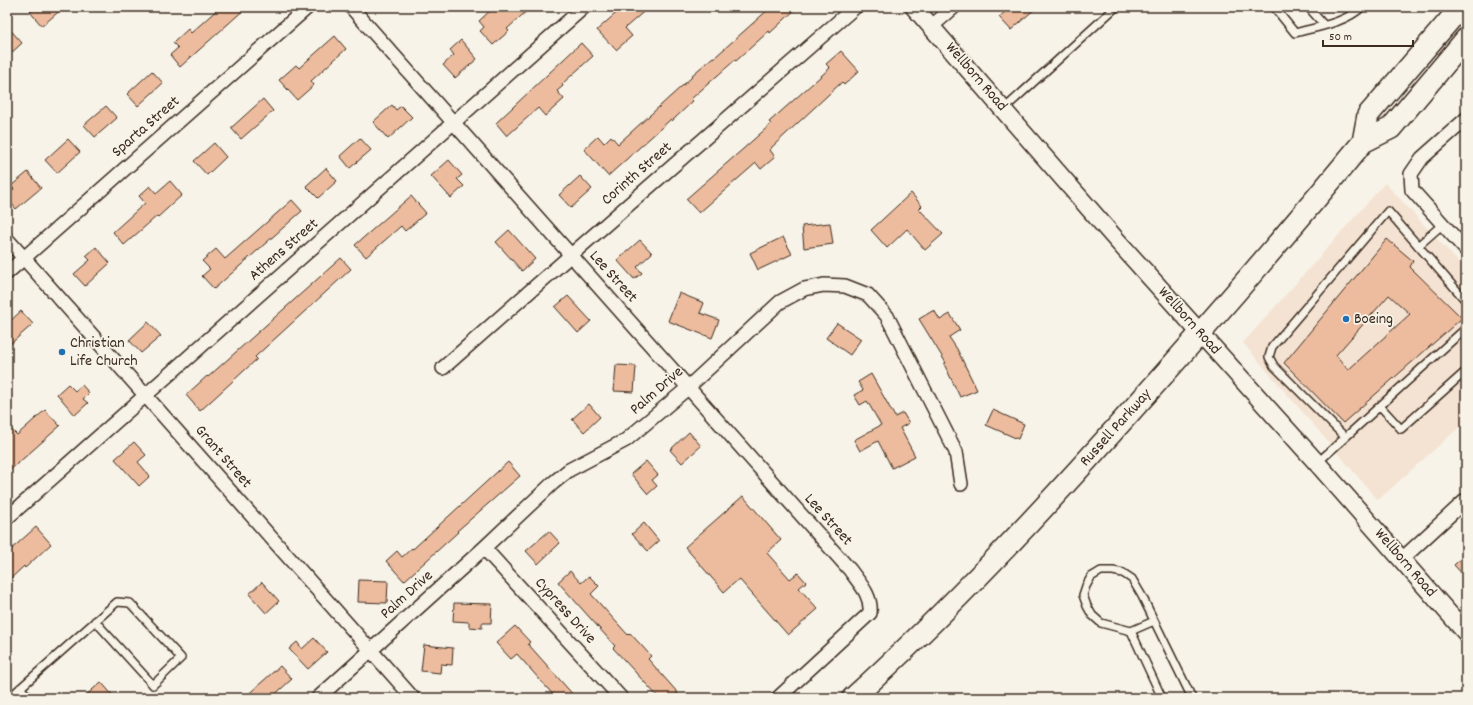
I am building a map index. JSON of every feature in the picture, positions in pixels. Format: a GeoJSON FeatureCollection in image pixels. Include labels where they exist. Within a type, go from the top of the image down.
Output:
{"type":"FeatureCollection","features":[{"type":"Feature","properties":{"kind":"main road","name":"Russell Parkway"},"geometry":{"type":"LineString","coordinates":[[1362,142],[1368,115],[1461,7]]}},
{"type":"Feature","properties":{"kind":"main road","name":"Russell Parkway"},"geometry":{"type":"LineString","coordinates":[[853,698],[978,577],[1071,479],[1200,334],[1362,142],[1391,128],[1466,39]]}},
{"type":"Feature","properties":{"kind":"street","name":"Sparta Street"},"geometry":{"type":"LineString","coordinates":[[7,273],[308,7]]}},
{"type":"Feature","properties":{"kind":"street","name":"Lee Street"},"geometry":{"type":"LineString","coordinates":[[351,7],[850,570],[867,594],[871,605],[870,613],[778,698]]}},
{"type":"Feature","properties":{"kind":"street","name":"Athens Street"},"geometry":{"type":"LineString","coordinates":[[7,518],[584,7]]}},
{"type":"Feature","properties":{"kind":"street","name":"Corinth Street"},"geometry":{"type":"LineString","coordinates":[[443,368],[570,255],[855,7]]}},
{"type":"Feature","properties":{"kind":"street","name":"Wellborn Road"},"geometry":{"type":"LineString","coordinates":[[914,7],[1200,334],[1317,463],[1466,633]]}},
{"type":"Feature","properties":{"kind":"street"},"geometry":{"type":"LineString","coordinates":[[932,26],[954,7]]}},
{"type":"Feature","properties":{"kind":"street"},"geometry":{"type":"LineString","coordinates":[[1466,118],[1422,158],[1411,174],[1412,190],[1466,250]]}},
{"type":"Feature","properties":{"kind":"street","name":"Grant Street"},"geometry":{"type":"LineString","coordinates":[[7,239],[413,698]]}},
{"type":"Feature","properties":{"kind":"street","name":"Palm Drive"},"geometry":{"type":"LineString","coordinates":[[318,698],[484,548],[553,483],[569,470],[626,440],[688,388],[780,302],[804,289],[824,285],[845,286],[868,295],[887,316],[956,452],[961,484]]}},
{"type":"Feature","properties":{"kind":"street"},"geometry":{"type":"LineString","coordinates":[[1402,559],[1466,500]]}},
{"type":"Feature","properties":{"kind":"street","name":"Cypress Drive"},"geometry":{"type":"LineString","coordinates":[[484,548],[621,698]]}},
{"type":"Feature","properties":{"kind":"lane"},"geometry":{"type":"LineString","coordinates":[[1004,109],[1116,7]]}},
{"type":"Feature","properties":{"kind":"lane"},"geometry":{"type":"LineString","coordinates":[[1274,7],[1295,33],[1353,15],[1362,7]]}},
{"type":"Feature","properties":{"kind":"lane"},"geometry":{"type":"LineString","coordinates":[[1308,7],[1324,25]]}},
{"type":"Feature","properties":{"kind":"lane"},"geometry":{"type":"LineString","coordinates":[[1346,437],[1274,366],[1269,357],[1272,347],[1388,211],[1466,300]]}},
{"type":"Feature","properties":{"kind":"lane"},"geometry":{"type":"LineString","coordinates":[[1418,246],[1443,224]]}},
{"type":"Feature","properties":{"kind":"lane"},"geometry":{"type":"LineString","coordinates":[[1317,463],[1466,328]]}},
{"type":"Feature","properties":{"kind":"lane"},"geometry":{"type":"LineString","coordinates":[[1380,406],[1401,429],[1466,371]]}},
{"type":"Feature","properties":{"kind":"lane"},"geometry":{"type":"LineString","coordinates":[[1154,621],[1131,631],[1101,622],[1092,615],[1087,606],[1084,595],[1086,586],[1091,577],[1101,572],[1113,571],[1123,574],[1132,580],[1154,621],[1192,698]]}},
{"type":"Feature","properties":{"kind":"lane"},"geometry":{"type":"LineString","coordinates":[[9,698],[95,621],[117,602],[130,604],[181,658],[153,685],[95,621]]}},
{"type":"Feature","properties":{"kind":"lane"},"geometry":{"type":"LineString","coordinates":[[1131,631],[1162,698]]}},
{"type":"Feature","properties":{"kind":"lane"},"geometry":{"type":"LineString","coordinates":[[20,688],[30,698]]}},
{"type":"Feature","properties":{"kind":"shaded area"},"geometry":{"type":"Polygon","coordinates":[[[1385,183],[1466,270],[1466,421],[1378,500],[1243,343],[1385,183]]]}},
{"type":"Feature","properties":{"kind":"building"},"geometry":{"type":"Polygon","coordinates":[[[36,7],[64,7],[42,26],[30,12],[36,7]]]}},
{"type":"Feature","properties":{"kind":"building"},"geometry":{"type":"Polygon","coordinates":[[[220,7],[247,7],[180,67],[170,55],[178,48],[173,43],[188,29],[191,33],[220,7]]]}},
{"type":"Feature","properties":{"kind":"building"},"geometry":{"type":"Polygon","coordinates":[[[494,7],[531,7],[507,29],[509,31],[493,45],[480,31],[484,27],[479,21],[494,7]]]}},
{"type":"Feature","properties":{"kind":"building"},"geometry":{"type":"Polygon","coordinates":[[[623,7],[649,7],[625,28],[632,36],[616,50],[597,30],[623,7]]]}},
{"type":"Feature","properties":{"kind":"building"},"geometry":{"type":"Polygon","coordinates":[[[771,7],[798,7],[770,33],[769,31],[691,99],[693,101],[672,121],[671,119],[608,176],[584,149],[598,136],[604,143],[611,136],[618,144],[692,77],[691,76],[713,57],[714,58],[771,7]]]}},
{"type":"Feature","properties":{"kind":"building"},"geometry":{"type":"Polygon","coordinates":[[[1011,7],[1037,7],[1011,30],[999,17],[1011,7]]]}},
{"type":"Feature","properties":{"kind":"building"},"geometry":{"type":"Polygon","coordinates":[[[7,26],[22,43],[7,57],[7,26]]]}},
{"type":"Feature","properties":{"kind":"building"},"geometry":{"type":"Polygon","coordinates":[[[335,36],[346,49],[311,81],[314,85],[297,100],[279,80],[296,65],[299,68],[335,36]]]}},
{"type":"Feature","properties":{"kind":"building"},"geometry":{"type":"Polygon","coordinates":[[[461,40],[477,59],[455,78],[443,65],[454,55],[450,50],[461,40]]]}},
{"type":"Feature","properties":{"kind":"building"},"geometry":{"type":"Polygon","coordinates":[[[581,43],[593,56],[562,84],[563,86],[557,91],[564,99],[545,116],[538,108],[507,136],[496,123],[581,43]]]}},
{"type":"Feature","properties":{"kind":"building"},"geometry":{"type":"Polygon","coordinates":[[[841,51],[859,71],[844,85],[842,82],[772,147],[770,150],[775,157],[761,169],[756,163],[699,213],[686,199],[771,124],[769,122],[830,68],[826,64],[841,51]]]}},
{"type":"Feature","properties":{"kind":"building"},"geometry":{"type":"Polygon","coordinates":[[[152,71],[163,83],[138,106],[127,94],[152,71]]]}},
{"type":"Feature","properties":{"kind":"building"},"geometry":{"type":"Polygon","coordinates":[[[263,99],[273,111],[241,139],[231,128],[263,99]]]}},
{"type":"Feature","properties":{"kind":"building"},"geometry":{"type":"Polygon","coordinates":[[[392,105],[396,110],[401,106],[412,117],[388,139],[373,122],[392,105]]]}},
{"type":"Feature","properties":{"kind":"building"},"geometry":{"type":"Polygon","coordinates":[[[106,106],[117,118],[95,137],[84,125],[106,106]]]}},
{"type":"Feature","properties":{"kind":"building"},"geometry":{"type":"Polygon","coordinates":[[[360,138],[371,150],[350,168],[340,156],[360,138]]]}},
{"type":"Feature","properties":{"kind":"building"},"geometry":{"type":"Polygon","coordinates":[[[68,139],[80,152],[57,173],[45,160],[68,139]]]}},
{"type":"Feature","properties":{"kind":"building"},"geometry":{"type":"Polygon","coordinates":[[[214,143],[226,157],[207,175],[194,161],[214,143]]]}},
{"type":"Feature","properties":{"kind":"building"},"geometry":{"type":"Polygon","coordinates":[[[449,160],[462,175],[457,179],[464,186],[451,198],[431,176],[449,160]]]}},
{"type":"Feature","properties":{"kind":"building"},"geometry":{"type":"Polygon","coordinates":[[[326,168],[337,181],[318,198],[306,186],[326,168]]]}},
{"type":"Feature","properties":{"kind":"building"},"geometry":{"type":"Polygon","coordinates":[[[28,172],[41,188],[16,209],[7,198],[7,195],[14,189],[11,186],[28,172]]]}},
{"type":"Feature","properties":{"kind":"building"},"geometry":{"type":"Polygon","coordinates":[[[580,176],[592,189],[571,208],[559,195],[580,176]]]}},
{"type":"Feature","properties":{"kind":"building"},"geometry":{"type":"Polygon","coordinates":[[[170,181],[182,195],[124,245],[113,232],[145,203],[139,196],[150,186],[156,193],[170,181]]]}},
{"type":"Feature","properties":{"kind":"building"},"geometry":{"type":"Polygon","coordinates":[[[911,193],[922,206],[919,209],[943,234],[925,250],[907,229],[887,248],[871,230],[911,193]]]}},
{"type":"Feature","properties":{"kind":"building"},"geometry":{"type":"Polygon","coordinates":[[[411,196],[426,213],[405,231],[401,226],[366,257],[355,245],[411,196]]]}},
{"type":"Feature","properties":{"kind":"building"},"geometry":{"type":"Polygon","coordinates":[[[292,200],[302,211],[214,289],[202,276],[210,269],[202,261],[216,249],[225,259],[292,200]]]}},
{"type":"Feature","properties":{"kind":"building"},"geometry":{"type":"Polygon","coordinates":[[[830,223],[833,244],[804,248],[802,226],[830,223]]]}},
{"type":"Feature","properties":{"kind":"building"},"geometry":{"type":"Polygon","coordinates":[[[509,230],[535,259],[522,271],[496,242],[509,230]]]}},
{"type":"Feature","properties":{"kind":"building"},"geometry":{"type":"Polygon","coordinates":[[[783,237],[792,254],[758,270],[750,253],[783,237]]]}},
{"type":"Feature","properties":{"kind":"building"},"geometry":{"type":"Polygon","coordinates":[[[1387,239],[1413,261],[1410,267],[1462,318],[1343,423],[1284,363],[1387,239]],[[1389,295],[1336,355],[1348,370],[1410,314],[1389,295]]]}},
{"type":"Feature","properties":{"kind":"building"},"geometry":{"type":"Polygon","coordinates":[[[640,240],[652,253],[637,267],[642,273],[634,279],[617,260],[640,240]]]}},
{"type":"Feature","properties":{"kind":"building"},"geometry":{"type":"Polygon","coordinates":[[[96,247],[110,263],[85,286],[74,274],[90,260],[86,256],[96,247]]]}},
{"type":"Feature","properties":{"kind":"building"},"geometry":{"type":"Polygon","coordinates":[[[341,258],[351,269],[255,357],[257,359],[200,411],[186,395],[341,258]]]}},
{"type":"Feature","properties":{"kind":"building"},"geometry":{"type":"Polygon","coordinates":[[[679,293],[704,303],[700,313],[719,320],[712,338],[668,321],[679,293]]]}},
{"type":"Feature","properties":{"kind":"building"},"geometry":{"type":"Polygon","coordinates":[[[568,296],[591,321],[578,333],[555,307],[568,296]]]}},
{"type":"Feature","properties":{"kind":"building"},"geometry":{"type":"Polygon","coordinates":[[[934,310],[940,320],[950,314],[960,330],[949,337],[957,349],[977,390],[960,397],[944,364],[946,363],[919,319],[934,310]]]}},
{"type":"Feature","properties":{"kind":"building"},"geometry":{"type":"Polygon","coordinates":[[[21,311],[33,324],[7,347],[7,324],[21,311]]]}},
{"type":"Feature","properties":{"kind":"building"},"geometry":{"type":"Polygon","coordinates":[[[148,322],[161,336],[141,353],[129,340],[148,322]]]}},
{"type":"Feature","properties":{"kind":"building"},"geometry":{"type":"Polygon","coordinates":[[[837,323],[861,339],[850,355],[826,338],[837,323]]]}},
{"type":"Feature","properties":{"kind":"building"},"geometry":{"type":"Polygon","coordinates":[[[616,365],[636,366],[634,392],[614,391],[616,365]]]}},
{"type":"Feature","properties":{"kind":"building"},"geometry":{"type":"Polygon","coordinates":[[[871,374],[895,417],[903,413],[909,423],[900,428],[915,456],[892,468],[878,441],[860,451],[854,440],[881,425],[867,401],[860,405],[854,395],[863,390],[858,382],[871,374]]]}},
{"type":"Feature","properties":{"kind":"building"},"geometry":{"type":"Polygon","coordinates":[[[68,384],[75,391],[82,385],[89,393],[83,399],[88,403],[75,415],[57,394],[68,384]]]}},
{"type":"Feature","properties":{"kind":"building"},"geometry":{"type":"Polygon","coordinates":[[[589,404],[600,417],[584,432],[572,419],[589,404]]]}},
{"type":"Feature","properties":{"kind":"building"},"geometry":{"type":"Polygon","coordinates":[[[45,410],[60,426],[7,473],[7,425],[17,435],[45,410]]]}},
{"type":"Feature","properties":{"kind":"building"},"geometry":{"type":"Polygon","coordinates":[[[993,410],[1024,424],[1018,439],[986,425],[993,410]]]}},
{"type":"Feature","properties":{"kind":"building"},"geometry":{"type":"Polygon","coordinates":[[[689,432],[701,446],[682,463],[670,450],[689,432]]]}},
{"type":"Feature","properties":{"kind":"building"},"geometry":{"type":"Polygon","coordinates":[[[134,442],[146,455],[138,462],[150,476],[139,486],[115,459],[134,442]]]}},
{"type":"Feature","properties":{"kind":"building"},"geometry":{"type":"Polygon","coordinates":[[[646,461],[658,475],[652,480],[657,486],[648,494],[631,474],[646,461]]]}},
{"type":"Feature","properties":{"kind":"building"},"geometry":{"type":"Polygon","coordinates":[[[508,462],[520,476],[457,531],[458,532],[404,581],[386,561],[397,551],[402,557],[412,548],[413,549],[508,462]]]}},
{"type":"Feature","properties":{"kind":"building"},"geometry":{"type":"Polygon","coordinates":[[[743,496],[781,540],[767,553],[790,579],[798,573],[806,582],[799,588],[818,609],[788,635],[739,579],[724,592],[685,547],[743,496]]]}},
{"type":"Feature","properties":{"kind":"building"},"geometry":{"type":"Polygon","coordinates":[[[644,523],[659,541],[648,551],[632,534],[644,523]]]}},
{"type":"Feature","properties":{"kind":"building"},"geometry":{"type":"Polygon","coordinates":[[[36,527],[51,544],[7,582],[7,553],[36,527]]]}},
{"type":"Feature","properties":{"kind":"building"},"geometry":{"type":"Polygon","coordinates":[[[549,531],[560,543],[538,564],[526,551],[549,531]]]}},
{"type":"Feature","properties":{"kind":"building"},"geometry":{"type":"Polygon","coordinates":[[[1466,554],[1466,578],[1454,565],[1466,554]]]}},
{"type":"Feature","properties":{"kind":"building"},"geometry":{"type":"Polygon","coordinates":[[[570,571],[581,583],[589,576],[599,586],[591,594],[628,635],[630,633],[651,656],[648,659],[678,693],[672,698],[659,698],[613,648],[615,646],[558,582],[570,571]]]}},
{"type":"Feature","properties":{"kind":"building"},"geometry":{"type":"Polygon","coordinates":[[[359,580],[388,581],[387,603],[358,602],[359,580]]]}},
{"type":"Feature","properties":{"kind":"building"},"geometry":{"type":"Polygon","coordinates":[[[262,582],[279,601],[266,613],[249,594],[262,582]]]}},
{"type":"Feature","properties":{"kind":"building"},"geometry":{"type":"Polygon","coordinates":[[[454,603],[492,604],[491,623],[482,623],[482,628],[469,627],[469,622],[453,621],[454,603]]]}},
{"type":"Feature","properties":{"kind":"building"},"geometry":{"type":"Polygon","coordinates":[[[515,626],[530,642],[528,644],[576,698],[556,698],[517,654],[511,659],[496,643],[515,626]]]}},
{"type":"Feature","properties":{"kind":"building"},"geometry":{"type":"Polygon","coordinates":[[[314,638],[327,652],[308,669],[289,649],[297,642],[302,649],[314,638]]]}},
{"type":"Feature","properties":{"kind":"building"},"geometry":{"type":"Polygon","coordinates":[[[424,645],[453,648],[452,665],[441,664],[440,673],[421,671],[424,645]]]}},
{"type":"Feature","properties":{"kind":"building"},"geometry":{"type":"Polygon","coordinates":[[[280,666],[292,679],[271,698],[244,698],[280,666]]]}},
{"type":"Feature","properties":{"kind":"building"},"geometry":{"type":"Polygon","coordinates":[[[101,682],[115,698],[83,698],[101,682]]]}},
{"type":"Feature","properties":{"kind":"place","name":"Boeing"},"geometry":{"type":"Point","coordinates":[1346,319]}},
{"type":"Feature","properties":{"kind":"place","name":"Christian Life Church"},"geometry":{"type":"Point","coordinates":[62,352]}}]}
